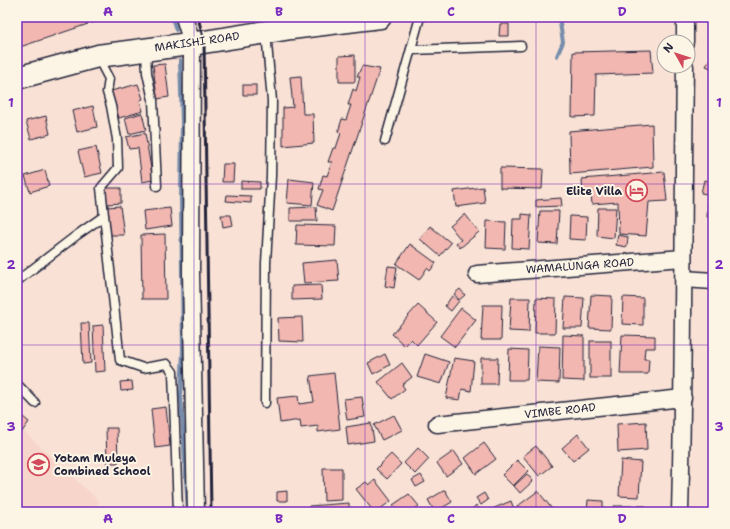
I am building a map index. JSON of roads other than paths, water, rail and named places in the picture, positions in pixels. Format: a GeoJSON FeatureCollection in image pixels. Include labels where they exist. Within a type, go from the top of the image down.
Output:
{"type":"FeatureCollection","features":[{"type":"Feature","properties":{"kind":"main road","name":"MAKISHI ROAD"},"geometry":{"type":"LineString","coordinates":[[17,78],[98,56],[266,32],[290,22],[380,17]]}},
{"type":"Feature","properties":{"kind":"street"},"geometry":{"type":"LineString","coordinates":[[184,17],[192,43],[191,273],[196,512]]}},
{"type":"Feature","properties":{"kind":"street"},"geometry":{"type":"LineString","coordinates":[[685,17],[685,34]]}},
{"type":"Feature","properties":{"kind":"street"},"geometry":{"type":"LineString","coordinates":[[680,512],[683,398],[685,74]]}},
{"type":"Feature","properties":{"kind":"street","name":"WAMALUNGA ROAD"},"geometry":{"type":"LineString","coordinates":[[477,274],[683,258]]}},
{"type":"Feature","properties":{"kind":"street"},"geometry":{"type":"LineString","coordinates":[[684,279],[713,281]]}},
{"type":"Feature","properties":{"kind":"street","name":"VIMBE ROAD"},"geometry":{"type":"LineString","coordinates":[[437,424],[683,398]]}},
{"type":"Feature","properties":{"kind":"lane"},"geometry":{"type":"LineString","coordinates":[[385,141],[420,17]]}},
{"type":"Feature","properties":{"kind":"lane"},"geometry":{"type":"LineString","coordinates":[[265,403],[266,263],[271,176],[272,109],[266,32]]}},
{"type":"Feature","properties":{"kind":"lane"},"geometry":{"type":"LineString","coordinates":[[411,50],[521,46]]}},
{"type":"Feature","properties":{"kind":"lane"},"geometry":{"type":"LineString","coordinates":[[146,49],[147,73],[153,100],[157,186]]}},
{"type":"Feature","properties":{"kind":"lane"},"geometry":{"type":"LineString","coordinates":[[98,56],[109,79],[107,92],[117,139],[118,168],[101,188],[120,360],[143,368],[167,364],[172,372],[178,512]]}},
{"type":"Feature","properties":{"kind":"lane"},"geometry":{"type":"LineString","coordinates":[[17,281],[104,216]]}},
{"type":"Feature","properties":{"kind":"lane"},"geometry":{"type":"LineString","coordinates":[[17,384],[35,403]]}},
{"type":"Feature","properties":{"kind":"waterway"},"geometry":{"type":"LineString","coordinates":[[172,17],[176,30]]}},
{"type":"Feature","properties":{"kind":"waterway"},"geometry":{"type":"LineString","coordinates":[[557,56],[563,42],[559,17]]}},
{"type":"Feature","properties":{"kind":"waterway"},"geometry":{"type":"LineString","coordinates":[[180,60],[182,122],[181,200],[183,350],[181,396],[188,512]]}},
{"type":"Feature","properties":{"kind":"railway"},"geometry":{"type":"LineString","coordinates":[[198,17],[204,42],[211,512]]}},
{"type":"Feature","properties":{"kind":"place","name":"Elite Villa"},"geometry":{"type":"Point","coordinates":[637,191]}},
{"type":"Feature","properties":{"kind":"place","name":"Yotam Muleya Combined School"},"geometry":{"type":"Point","coordinates":[38,464]}}]}
